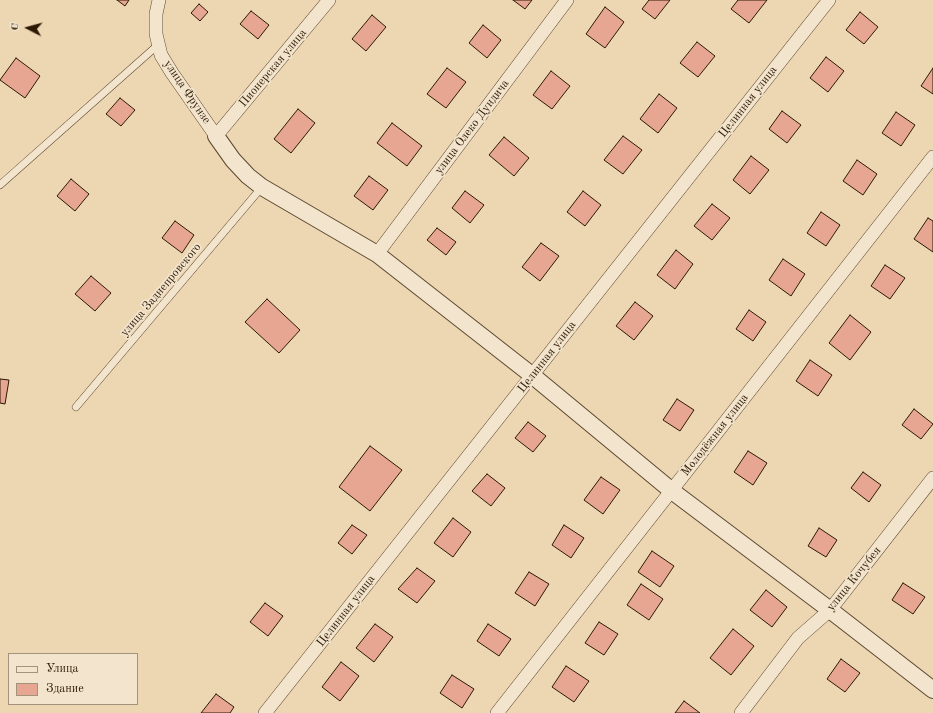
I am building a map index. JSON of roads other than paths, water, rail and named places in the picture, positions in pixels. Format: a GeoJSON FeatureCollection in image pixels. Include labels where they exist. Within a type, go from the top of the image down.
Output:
{"type":"FeatureCollection","features":[{"type":"Feature","properties":{"kind":"street","name":"улица Фрунзе"},"geometry":{"type":"LineString","coordinates":[[159,0],[156,14],[156,34],[162,55],[172,73],[216,136]]}},
{"type":"Feature","properties":{"kind":"street","name":"Пионерская улица"},"geometry":{"type":"LineString","coordinates":[[216,136],[329,0]]}},
{"type":"Feature","properties":{"kind":"street","name":"улица Олеко Дундича"},"geometry":{"type":"LineString","coordinates":[[377,254],[567,0]]}},
{"type":"Feature","properties":{"kind":"street","name":"Целинная улица"},"geometry":{"type":"LineString","coordinates":[[265,713],[829,0]]}},
{"type":"Feature","properties":{"kind":"street"},"geometry":{"type":"LineString","coordinates":[[216,136],[233,160],[248,176],[262,187],[377,254],[533,376],[672,491],[933,690]]}},
{"type":"Feature","properties":{"kind":"street","name":"Молодёжная улица"},"geometry":{"type":"LineString","coordinates":[[497,713],[933,157]]}},
{"type":"Feature","properties":{"kind":"street","name":"улица Кочубея"},"geometry":{"type":"LineString","coordinates":[[741,713],[798,638],[830,610],[933,478]]}},
{"type":"Feature","properties":{"kind":"lane"},"geometry":{"type":"LineString","coordinates":[[0,185],[159,44]]}},
{"type":"Feature","properties":{"kind":"lane","name":"улица Заднепровского"},"geometry":{"type":"LineString","coordinates":[[76,406],[262,187]]}}]}
